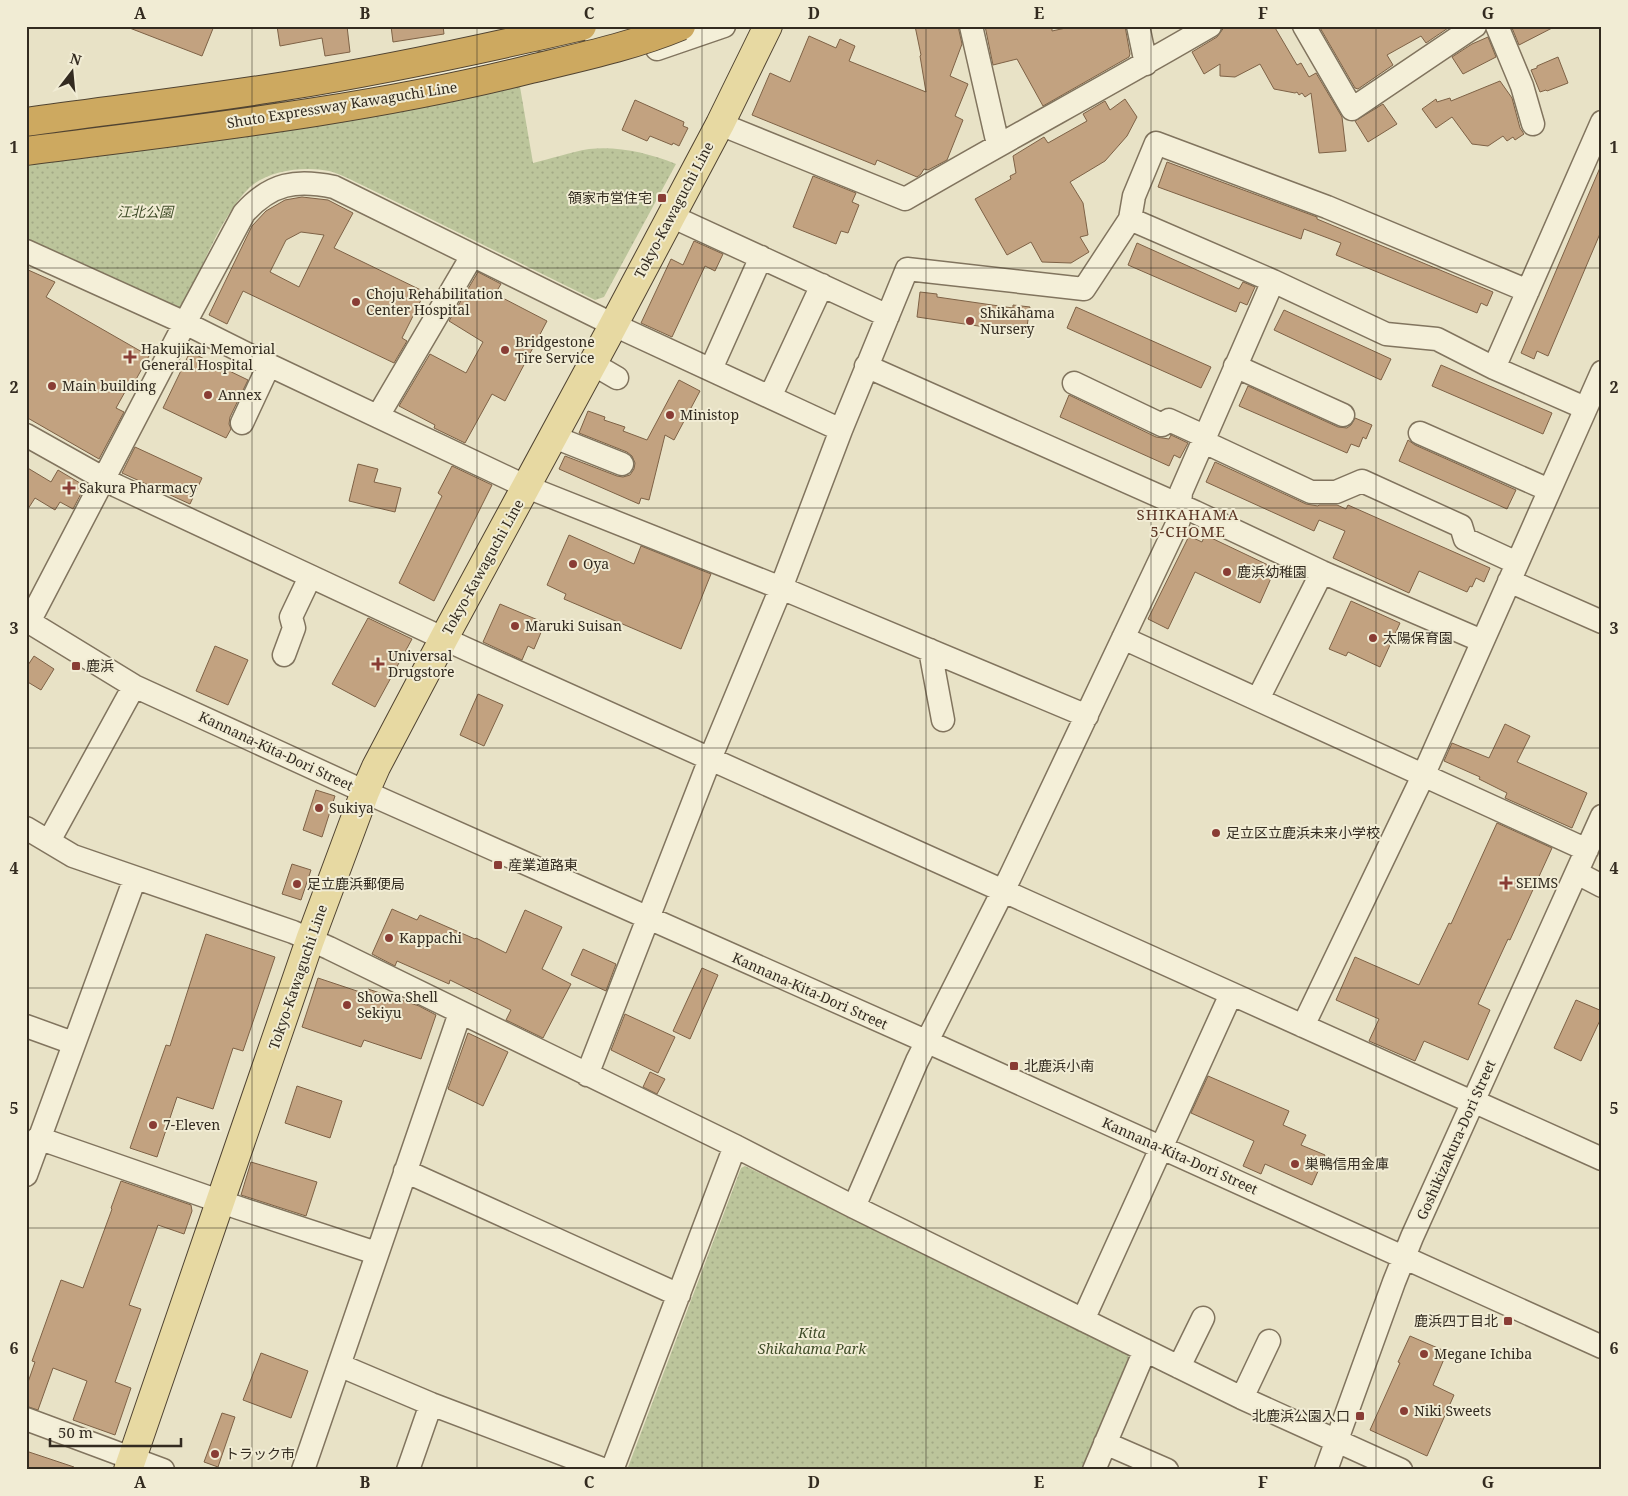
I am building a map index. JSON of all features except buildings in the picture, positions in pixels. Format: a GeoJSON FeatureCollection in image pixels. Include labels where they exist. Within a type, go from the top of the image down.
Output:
{"type":"FeatureCollection","features":[{"type":"Feature","properties":{"kind":"highway","name":"Shuto Expressway Kawaguchi Line"},"geometry":{"type":"LineString","coordinates":[[26,122],[302,83],[404,65],[582,26]]}},
{"type":"Feature","properties":{"kind":"highway","name":"Shuto Expressway Kawaguchi Line"},"geometry":{"type":"LineString","coordinates":[[26,151],[289,117],[393,100],[492,79],[595,54],[680,26]]}},
{"type":"Feature","properties":{"kind":"main road","name":"Tokyo-Kawaguchi Line"},"geometry":{"type":"LineString","coordinates":[[130,1464],[310,940],[364,792],[444,638],[614,325],[720,124],[768,26]]}},
{"type":"Feature","properties":{"kind":"street"},"geometry":{"type":"LineString","coordinates":[[502,61],[568,26]]}},
{"type":"Feature","properties":{"kind":"street"},"geometry":{"type":"LineString","coordinates":[[26,136],[386,84],[502,61],[589,64],[635,56],[724,26]]}},
{"type":"Feature","properties":{"kind":"street"},"geometry":{"type":"LineString","coordinates":[[971,26],[996,136],[1000,144]]}},
{"type":"Feature","properties":{"kind":"street"},"geometry":{"type":"LineString","coordinates":[[1138,26],[1146,64]]}},
{"type":"Feature","properties":{"kind":"street"},"geometry":{"type":"LineString","coordinates":[[720,124],[906,199],[1210,26]]}},
{"type":"Feature","properties":{"kind":"street"},"geometry":{"type":"LineString","coordinates":[[1304,26],[1352,108],[1475,26]]}},
{"type":"Feature","properties":{"kind":"street"},"geometry":{"type":"LineString","coordinates":[[1497,26],[1522,86],[1533,124]]}},
{"type":"Feature","properties":{"kind":"street"},"geometry":{"type":"LineString","coordinates":[[1494,368],[1602,122]]}},
{"type":"Feature","properties":{"kind":"street"},"geometry":{"type":"LineString","coordinates":[[587,1075],[710,759],[781,588],[866,366],[907,269],[1084,289],[1130,219],[1134,196],[1156,143],[1327,207],[1528,291]]}},
{"type":"Feature","properties":{"kind":"street"},"geometry":{"type":"LineString","coordinates":[[28,621],[244,213],[267,192],[302,182],[334,187],[614,325],[657,356],[711,369],[841,430]]}},
{"type":"Feature","properties":{"kind":"street"},"geometry":{"type":"LineString","coordinates":[[671,216],[888,316]]}},
{"type":"Feature","properties":{"kind":"street"},"geometry":{"type":"LineString","coordinates":[[1130,219],[1386,334],[1437,339],[1494,368],[1585,408]]}},
{"type":"Feature","properties":{"kind":"street"},"geometry":{"type":"LineString","coordinates":[[26,251],[185,323],[269,365],[527,487],[781,588],[1087,716]]}},
{"type":"Feature","properties":{"kind":"street"},"geometry":{"type":"LineString","coordinates":[[378,416],[472,256]]}},
{"type":"Feature","properties":{"kind":"street"},"geometry":{"type":"LineString","coordinates":[[711,369],[761,257]]}},
{"type":"Feature","properties":{"kind":"street"},"geometry":{"type":"LineString","coordinates":[[854,1207],[917,1061],[1004,890],[1179,520],[1181,492],[1272,282]]}},
{"type":"Feature","properties":{"kind":"street"},"geometry":{"type":"LineString","coordinates":[[770,397],[822,285]]}},
{"type":"Feature","properties":{"kind":"street"},"geometry":{"type":"LineString","coordinates":[[593,364],[617,378]]}},
{"type":"Feature","properties":{"kind":"street"},"geometry":{"type":"LineString","coordinates":[[242,423],[269,365]]}},
{"type":"Feature","properties":{"kind":"street"},"geometry":{"type":"LineString","coordinates":[[866,366],[1180,506],[1322,572],[1482,641]]}},
{"type":"Feature","properties":{"kind":"street"},"geometry":{"type":"LineString","coordinates":[[1235,366],[1343,415]]}},
{"type":"Feature","properties":{"kind":"street"},"geometry":{"type":"LineString","coordinates":[[1303,1026],[1423,776],[1602,372]]}},
{"type":"Feature","properties":{"kind":"street"},"geometry":{"type":"LineString","coordinates":[[1074,383],[1162,424],[1169,420],[1203,439],[1311,492],[1336,492],[1362,481],[1461,526],[1465,539],[1513,572],[1602,622]]}},
{"type":"Feature","properties":{"kind":"street"},"geometry":{"type":"LineString","coordinates":[[1420,432],[1549,490]]}},
{"type":"Feature","properties":{"kind":"street"},"geometry":{"type":"LineString","coordinates":[[26,435],[104,480],[310,577],[1231,994],[1602,1159]]}},
{"type":"Feature","properties":{"kind":"street"},"geometry":{"type":"LineString","coordinates":[[554,436],[622,464]]}},
{"type":"Feature","properties":{"kind":"street"},"geometry":{"type":"LineString","coordinates":[[1258,699],[1322,572]]}},
{"type":"Feature","properties":{"kind":"street"},"geometry":{"type":"LineString","coordinates":[[284,655],[294,628],[291,617],[310,577]]}},
{"type":"Feature","properties":{"kind":"street","name":"Kannana-Kita-Dori Street"},"geometry":{"type":"LineString","coordinates":[[28,621],[134,686],[364,792],[927,1042],[1602,1347]]}},
{"type":"Feature","properties":{"kind":"street"},"geometry":{"type":"LineString","coordinates":[[1123,638],[1587,850]]}},
{"type":"Feature","properties":{"kind":"street"},"geometry":{"type":"LineString","coordinates":[[930,650],[943,720]]}},
{"type":"Feature","properties":{"kind":"street"},"geometry":{"type":"LineString","coordinates":[[49,842],[134,686]]}},
{"type":"Feature","properties":{"kind":"street","name":"Goshikizakura-Dori Street"},"geometry":{"type":"LineString","coordinates":[[1326,1470],[1403,1258],[1602,816]]}},
{"type":"Feature","properties":{"kind":"street"},"geometry":{"type":"LineString","coordinates":[[26,828],[73,856],[293,932],[735,1146],[854,1207],[1242,1398],[1401,1470]]}},
{"type":"Feature","properties":{"kind":"street"},"geometry":{"type":"LineString","coordinates":[[1576,873],[1602,886]]}},
{"type":"Feature","properties":{"kind":"street"},"geometry":{"type":"LineString","coordinates":[[26,1175],[33,1145],[135,878]]}},
{"type":"Feature","properties":{"kind":"street"},"geometry":{"type":"LineString","coordinates":[[1083,1320],[1231,994]]}},
{"type":"Feature","properties":{"kind":"street"},"geometry":{"type":"LineString","coordinates":[[302,1470],[460,1013]]}},
{"type":"Feature","properties":{"kind":"street"},"geometry":{"type":"LineString","coordinates":[[26,1026],[73,1043]]}},
{"type":"Feature","properties":{"kind":"street"},"geometry":{"type":"LineString","coordinates":[[33,1145],[221,1202],[376,1253]]}},
{"type":"Feature","properties":{"kind":"street"},"geometry":{"type":"LineString","coordinates":[[612,1470],[735,1146]]}},
{"type":"Feature","properties":{"kind":"street"},"geometry":{"type":"LineString","coordinates":[[405,1171],[679,1294]]}},
{"type":"Feature","properties":{"kind":"street"},"geometry":{"type":"LineString","coordinates":[[1179,1367],[1203,1318]]}},
{"type":"Feature","properties":{"kind":"street"},"geometry":{"type":"LineString","coordinates":[[1242,1398],[1269,1341]]}},
{"type":"Feature","properties":{"kind":"street"},"geometry":{"type":"LineString","coordinates":[[1094,1470],[1145,1350]]}},
{"type":"Feature","properties":{"kind":"street"},"geometry":{"type":"LineString","coordinates":[[339,1365],[431,1404],[605,1470]]}},
{"type":"Feature","properties":{"kind":"street"},"geometry":{"type":"LineString","coordinates":[[408,1470],[431,1404]]}},
{"type":"Feature","properties":{"kind":"street"},"geometry":{"type":"LineString","coordinates":[[26,1419],[130,1464],[163,1470]]}},
{"type":"Feature","properties":{"kind":"street"},"geometry":{"type":"LineString","coordinates":[[1106,1443],[1167,1470]]}},
{"type":"Feature","properties":{"kind":"green space","name":"江北公園"},"geometry":{"type":"Polygon","coordinates":[[[519,81],[533,163],[582,150],[600,148],[633,151],[676,164],[604,297],[595,300],[347,178],[329,171],[309,169],[277,173],[258,181],[250,187],[240,198],[221,227],[184,306],[175,308],[26,240],[26,155],[519,81]]]}},
{"type":"Feature","properties":{"kind":"green space","name":"Kita Shikahama Park"},"geometry":{"type":"Polygon","coordinates":[[[745,1166],[1125,1350],[1130,1359],[1082,1470],[627,1470],[741,1168],[745,1166]]]}},
{"type":"Feature","properties":{"kind":"place","name":"領家市営住宅"},"geometry":{"type":"Point","coordinates":[662,198]}},
{"type":"Feature","properties":{"kind":"place","name":"Choju Rehabilitation Center Hospital"},"geometry":{"type":"Point","coordinates":[356,302]}},
{"type":"Feature","properties":{"kind":"place","name":"Shikahama Nursery"},"geometry":{"type":"Point","coordinates":[970,321]}},
{"type":"Feature","properties":{"kind":"place","name":"Bridgestone Tire Service"},"geometry":{"type":"Point","coordinates":[505,350]}},
{"type":"Feature","properties":{"kind":"place","name":"Hakujikai Memorial General Hospital"},"geometry":{"type":"Point","coordinates":[130,357]}},
{"type":"Feature","properties":{"kind":"place","name":"Main building"},"geometry":{"type":"Point","coordinates":[52,386]}},
{"type":"Feature","properties":{"kind":"place","name":"Annex"},"geometry":{"type":"Point","coordinates":[208,395]}},
{"type":"Feature","properties":{"kind":"place","name":"Ministop"},"geometry":{"type":"Point","coordinates":[670,415]}},
{"type":"Feature","properties":{"kind":"place","name":"Sakura Pharmacy"},"geometry":{"type":"Point","coordinates":[69,488]}},
{"type":"Feature","properties":{"kind":"place","name":"Oya"},"geometry":{"type":"Point","coordinates":[573,564]}},
{"type":"Feature","properties":{"kind":"place","name":"鹿浜幼稚園"},"geometry":{"type":"Point","coordinates":[1227,572]}},
{"type":"Feature","properties":{"kind":"place","name":"Maruki Suisan"},"geometry":{"type":"Point","coordinates":[515,626]}},
{"type":"Feature","properties":{"kind":"place","name":"太陽保育園"},"geometry":{"type":"Point","coordinates":[1373,638]}},
{"type":"Feature","properties":{"kind":"place","name":"Universal Drugstore"},"geometry":{"type":"Point","coordinates":[378,664]}},
{"type":"Feature","properties":{"kind":"place","name":"鹿浜"},"geometry":{"type":"Point","coordinates":[76,666]}},
{"type":"Feature","properties":{"kind":"place","name":"Sukiya"},"geometry":{"type":"Point","coordinates":[319,808]}},
{"type":"Feature","properties":{"kind":"place","name":"足立区立鹿浜未来小学校"},"geometry":{"type":"Point","coordinates":[1216,833]}},
{"type":"Feature","properties":{"kind":"place","name":"産業道路東"},"geometry":{"type":"Point","coordinates":[498,865]}},
{"type":"Feature","properties":{"kind":"place","name":"SEIMS"},"geometry":{"type":"Point","coordinates":[1506,883]}},
{"type":"Feature","properties":{"kind":"place","name":"足立鹿浜郵便局"},"geometry":{"type":"Point","coordinates":[297,884]}},
{"type":"Feature","properties":{"kind":"place","name":"Kappachi"},"geometry":{"type":"Point","coordinates":[389,938]}},
{"type":"Feature","properties":{"kind":"place","name":"Showa Shell Sekiyu"},"geometry":{"type":"Point","coordinates":[347,1005]}},
{"type":"Feature","properties":{"kind":"place","name":"北鹿浜小南"},"geometry":{"type":"Point","coordinates":[1014,1066]}},
{"type":"Feature","properties":{"kind":"place","name":"7-Eleven"},"geometry":{"type":"Point","coordinates":[153,1125]}},
{"type":"Feature","properties":{"kind":"place","name":"巣鴨信用金庫"},"geometry":{"type":"Point","coordinates":[1295,1164]}},
{"type":"Feature","properties":{"kind":"place","name":"鹿浜四丁目北"},"geometry":{"type":"Point","coordinates":[1508,1321]}},
{"type":"Feature","properties":{"kind":"place","name":"Megane Ichiba"},"geometry":{"type":"Point","coordinates":[1424,1354]}},
{"type":"Feature","properties":{"kind":"place","name":"Niki Sweets"},"geometry":{"type":"Point","coordinates":[1404,1411]}},
{"type":"Feature","properties":{"kind":"place","name":"北鹿浜公園入口"},"geometry":{"type":"Point","coordinates":[1360,1416]}},
{"type":"Feature","properties":{"kind":"place","name":"トラック市"},"geometry":{"type":"Point","coordinates":[215,1454]}},
{"type":"Feature","properties":{"kind":"district","name":"SHIKAHAMA 5-CHOME"},"geometry":{"type":"Point","coordinates":[1188,524]}}]}
